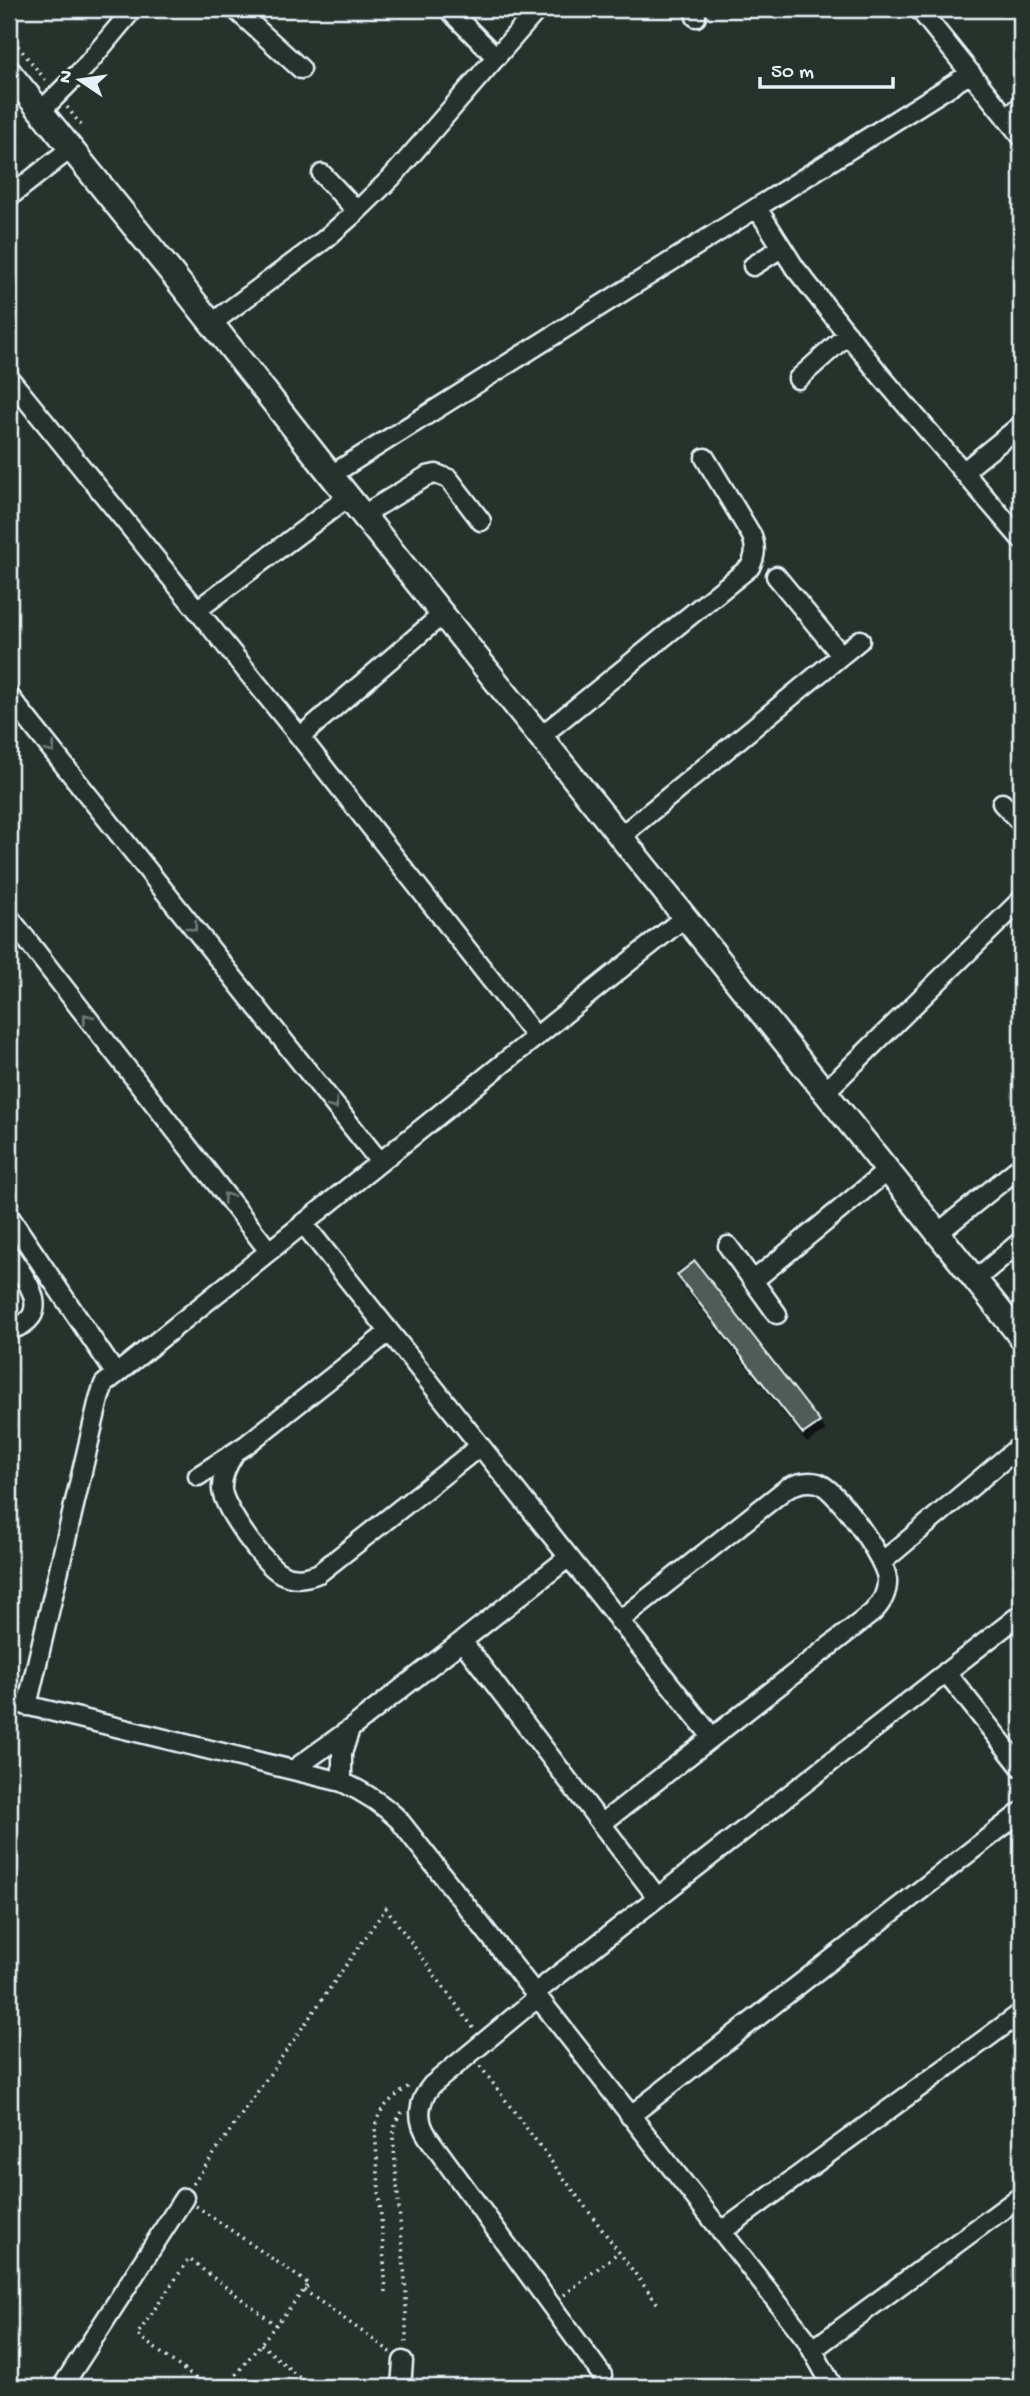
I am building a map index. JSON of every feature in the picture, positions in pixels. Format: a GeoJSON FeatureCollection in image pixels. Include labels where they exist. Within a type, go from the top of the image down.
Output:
{"type":"FeatureCollection","features":[{"type":"Feature","properties":{"kind":"main road"},"geometry":{"type":"LineString","coordinates":[[9,72],[1021,1337]]}},
{"type":"Feature","properties":{"kind":"street"},"geometry":{"type":"LineString","coordinates":[[40,112],[84,68],[133,9]]}},
{"type":"Feature","properties":{"kind":"street"},"geometry":{"type":"LineString","coordinates":[[234,9],[301,69]]}},
{"type":"Feature","properties":{"kind":"street"},"geometry":{"type":"LineString","coordinates":[[448,9],[496,57]]}},
{"type":"Feature","properties":{"kind":"street"},"geometry":{"type":"LineString","coordinates":[[212,323],[324,240],[357,211],[391,177],[538,9]]}},
{"type":"Feature","properties":{"kind":"street"},"geometry":{"type":"LineString","coordinates":[[919,9],[1021,136]]}},
{"type":"Feature","properties":{"kind":"street"},"geometry":{"type":"LineString","coordinates":[[331,475],[971,73]]}},
{"type":"Feature","properties":{"kind":"street"},"geometry":{"type":"LineString","coordinates":[[1006,118],[1021,106]]}},
{"type":"Feature","properties":{"kind":"street"},"geometry":{"type":"LineString","coordinates":[[9,197],[70,149]]}},
{"type":"Feature","properties":{"kind":"street"},"geometry":{"type":"LineString","coordinates":[[322,174],[357,211]]}},
{"type":"Feature","properties":{"kind":"street"},"geometry":{"type":"LineString","coordinates":[[757,208],[781,248],[848,334],[1021,539]]}},
{"type":"Feature","properties":{"kind":"street"},"geometry":{"type":"LineString","coordinates":[[753,266],[781,248]]}},
{"type":"Feature","properties":{"kind":"street"},"geometry":{"type":"LineString","coordinates":[[798,379],[848,334]]}},
{"type":"Feature","properties":{"kind":"street"},"geometry":{"type":"LineString","coordinates":[[9,378],[300,737],[536,1037]]}},
{"type":"Feature","properties":{"kind":"street"},"geometry":{"type":"LineString","coordinates":[[963,472],[1021,425]]}},
{"type":"Feature","properties":{"kind":"street"},"geometry":{"type":"LineString","coordinates":[[541,736],[750,567],[756,546],[705,458]]}},
{"type":"Feature","properties":{"kind":"street"},"geometry":{"type":"LineString","coordinates":[[197,610],[356,506],[427,476],[436,474],[449,479],[481,521]]}},
{"type":"Feature","properties":{"kind":"street"},"geometry":{"type":"LineString","coordinates":[[776,576],[841,655]]}},
{"type":"Feature","properties":{"kind":"street"},"geometry":{"type":"LineString","coordinates":[[300,737],[443,614]]}},
{"type":"Feature","properties":{"kind":"street"},"geometry":{"type":"LineString","coordinates":[[621,836],[860,640]]}},
{"type":"Feature","properties":{"kind":"street"},"geometry":{"type":"LineString","coordinates":[[9,695],[380,1163]]}},
{"type":"Feature","properties":{"kind":"street"},"geometry":{"type":"LineString","coordinates":[[1002,803],[1021,823]]}},
{"type":"Feature","properties":{"kind":"street"},"geometry":{"type":"LineString","coordinates":[[825,1092],[1021,900]]}},
{"type":"Feature","properties":{"kind":"street"},"geometry":{"type":"LineString","coordinates":[[9,917],[269,1251]]}},
{"type":"Feature","properties":{"kind":"street"},"geometry":{"type":"LineString","coordinates":[[27,1706],[104,1384],[685,917]]}},
{"type":"Feature","properties":{"kind":"street"},"geometry":{"type":"LineString","coordinates":[[937,1233],[1021,1166]]}},
{"type":"Feature","properties":{"kind":"street"},"geometry":{"type":"LineString","coordinates":[[753,1282],[887,1171]]}},
{"type":"Feature","properties":{"kind":"street"},"geometry":{"type":"LineString","coordinates":[[9,1216],[116,1373]]}},
{"type":"Feature","properties":{"kind":"street"},"geometry":{"type":"LineString","coordinates":[[303,1223],[712,1737]]}},
{"type":"Feature","properties":{"kind":"street"},"geometry":{"type":"LineString","coordinates":[[975,1280],[1021,1241]]}},
{"type":"Feature","properties":{"kind":"street"},"geometry":{"type":"LineString","coordinates":[[728,1246],[776,1314]]}},
{"type":"Feature","properties":{"kind":"street"},"geometry":{"type":"LineString","coordinates":[[9,1254],[35,1297],[35,1305],[29,1319],[18,1328],[10,1330]]}},
{"type":"Feature","properties":{"kind":"street"},"geometry":{"type":"LineString","coordinates":[[198,1476],[234,1454],[389,1332]]}},
{"type":"Feature","properties":{"kind":"street"},"geometry":{"type":"LineString","coordinates":[[882,1562],[1021,1445]]}},
{"type":"Feature","properties":{"kind":"street"},"geometry":{"type":"LineString","coordinates":[[234,1454],[223,1478],[223,1497],[228,1507],[240,1527],[275,1570],[297,1578],[319,1573],[480,1446]]}},
{"type":"Feature","properties":{"kind":"street"},"geometry":{"type":"LineString","coordinates":[[601,1824],[878,1606],[887,1589],[887,1580],[882,1562],[838,1497],[819,1483],[803,1482],[787,1488],[619,1621]]}},
{"type":"Feature","properties":{"kind":"street"},"geometry":{"type":"LineString","coordinates":[[293,1770],[350,1729],[569,1557]]}},
{"type":"Feature","properties":{"kind":"street"},"geometry":{"type":"LineString","coordinates":[[602,2375],[428,2137],[420,2119],[422,2100],[432,2085],[657,1897],[1021,1614]]}},
{"type":"Feature","properties":{"kind":"street"},"geometry":{"type":"LineString","coordinates":[[462,1641],[657,1897]]}},
{"type":"Feature","properties":{"kind":"street"},"geometry":{"type":"LineString","coordinates":[[946,1672],[1021,1767]]}},
{"type":"Feature","properties":{"kind":"street"},"geometry":{"type":"LineString","coordinates":[[9,1701],[342,1782],[376,1800],[399,1820],[721,2232],[812,2350],[833,2387]]}},
{"type":"Feature","properties":{"kind":"street"},"geometry":{"type":"LineString","coordinates":[[342,1782],[342,1753],[350,1729]]}},
{"type":"Feature","properties":{"kind":"street"},"geometry":{"type":"LineString","coordinates":[[630,2116],[1021,1812]]}},
{"type":"Feature","properties":{"kind":"street"},"geometry":{"type":"LineString","coordinates":[[721,2232],[1021,2012]]}},
{"type":"Feature","properties":{"kind":"street"},"geometry":{"type":"LineString","coordinates":[[812,2350],[1021,2196]]}},
{"type":"Feature","properties":{"kind":"street"},"geometry":{"type":"LineString","coordinates":[[62,2387],[184,2197]]}},
{"type":"Feature","properties":{"kind":"street"},"geometry":{"type":"LineString","coordinates":[[401,2387],[403,2361]]}},
{"type":"Feature","properties":{"kind":"path"},"geometry":{"type":"LineString","coordinates":[[226,2387],[309,2284],[184,2197],[386,1908],[477,2033]]}},
{"type":"Feature","properties":{"kind":"path"},"geometry":{"type":"LineString","coordinates":[[471,2053],[660,2307]]}},
{"type":"Feature","properties":{"kind":"path"},"geometry":{"type":"LineString","coordinates":[[386,2292],[374,2129],[383,2105],[414,2081]]}},
{"type":"Feature","properties":{"kind":"path"},"geometry":{"type":"LineString","coordinates":[[304,2290],[403,2361],[407,2327],[406,2292],[394,2130],[402,2111],[422,2100]]}},
{"type":"Feature","properties":{"kind":"path"},"geometry":{"type":"LineString","coordinates":[[552,2304],[618,2252]]}},
{"type":"Feature","properties":{"kind":"path"},"geometry":{"type":"LineString","coordinates":[[206,2387],[137,2335],[189,2259],[276,2325]]}},
{"type":"Feature","properties":{"kind":"path"},"geometry":{"type":"LineString","coordinates":[[261,2344],[310,2387]]}},
{"type":"Feature","properties":{"kind":"path"},"geometry":{"type":"LineString","coordinates":[[297,2387],[303,2381]]}},
{"type":"Feature","properties":{"kind":"building"},"geometry":{"type":"Polygon","coordinates":[[[695,1261],[820,1422],[803,1434],[677,1275],[695,1261]]]}}]}
